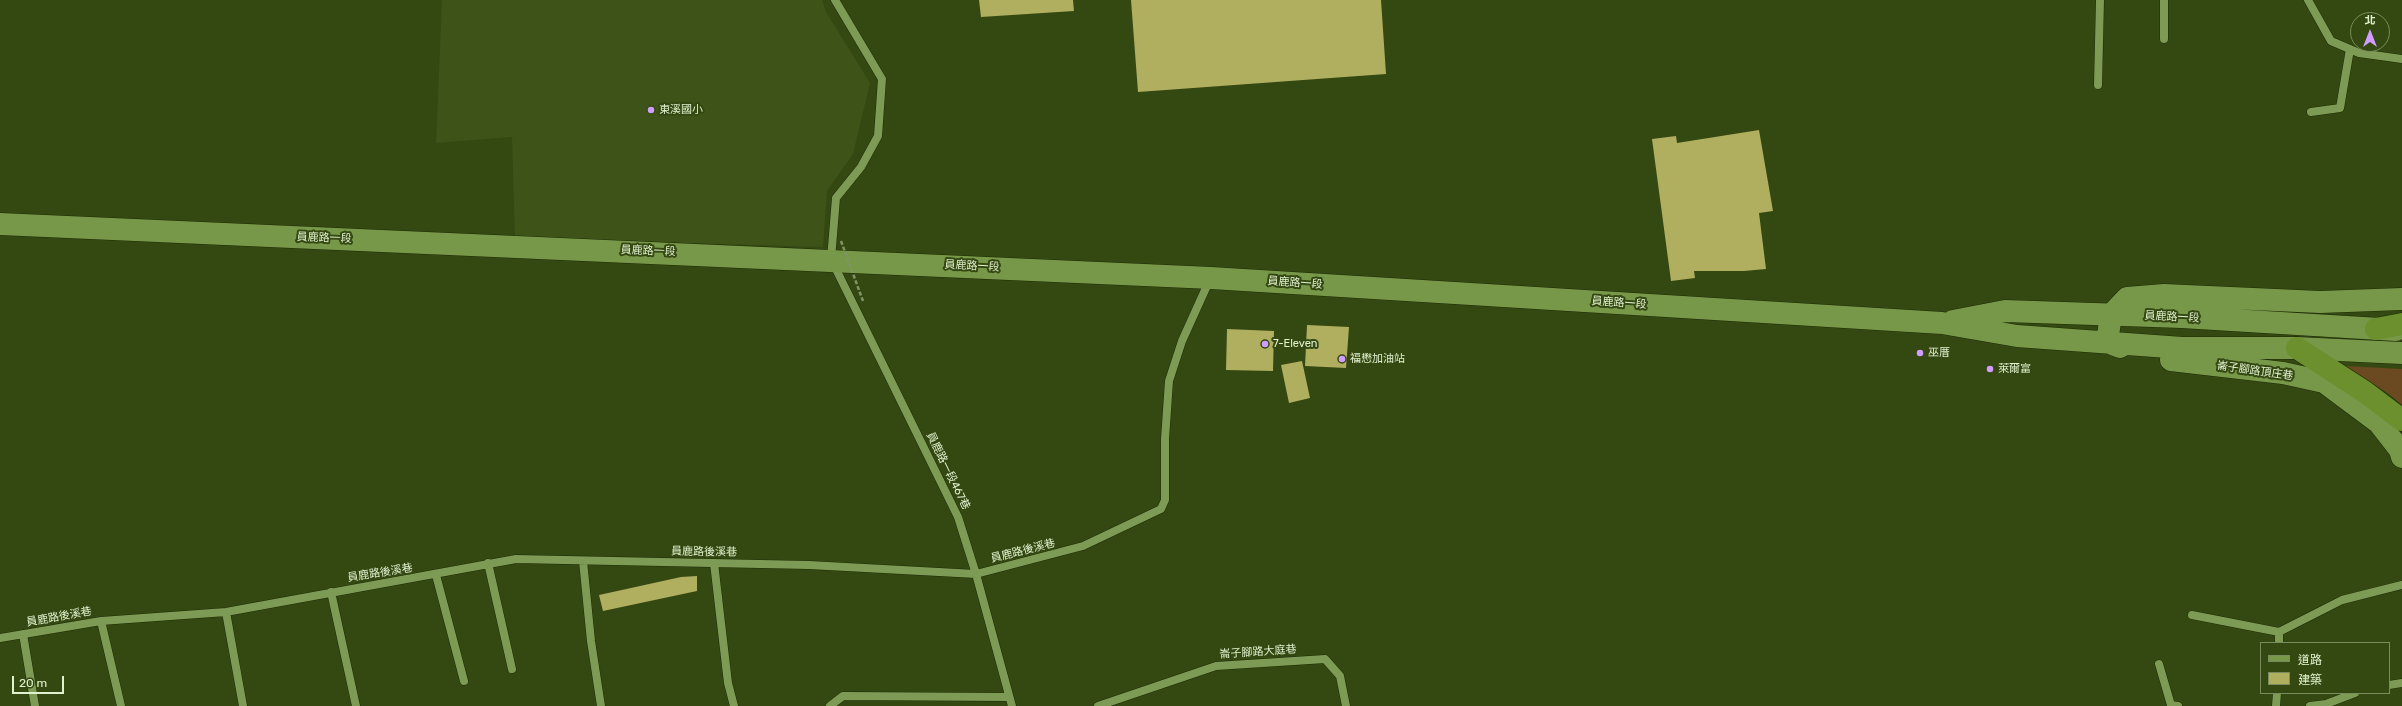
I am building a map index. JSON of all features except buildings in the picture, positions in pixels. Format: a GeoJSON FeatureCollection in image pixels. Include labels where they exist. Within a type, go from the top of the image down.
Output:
{"type":"FeatureCollection","features":[{"type":"Feature","properties":{"kind":"highway"},"geometry":{"type":"LineString","coordinates":[[2376,329],[2402,324]]}},
{"type":"Feature","properties":{"kind":"highway"},"geometry":{"type":"LineString","coordinates":[[2296,348],[2365,392],[2402,420]]}},
{"type":"Feature","properties":{"kind":"main road","name":"員鹿路一段"},"geometry":{"type":"LineString","coordinates":[[0,224],[836,250],[1211,278],[1942,323],[2017,336],[2182,348],[2296,348],[2402,353]]}},
{"type":"Feature","properties":{"kind":"main road"},"geometry":{"type":"LineString","coordinates":[[2107,342],[2111,315],[2127,298],[2164,295],[2320,302],[2402,299]]}},
{"type":"Feature","properties":{"kind":"main road","name":"員鹿路一段"},"geometry":{"type":"LineString","coordinates":[[1942,323],[2005,311],[2402,330]]}},
{"type":"Feature","properties":{"kind":"main road","name":"崙子腳路頂庄巷"},"geometry":{"type":"LineString","coordinates":[[2107,342],[2154,358],[2284,373],[2324,382],[2378,423],[2400,450],[2402,457]]}},
{"type":"Feature","properties":{"kind":"lane"},"geometry":{"type":"LineString","coordinates":[[835,0],[882,79],[878,136],[861,167],[836,198],[836,250]]}},
{"type":"Feature","properties":{"kind":"lane"},"geometry":{"type":"LineString","coordinates":[[2098,85],[2100,0]]}},
{"type":"Feature","properties":{"kind":"lane"},"geometry":{"type":"LineString","coordinates":[[2164,0],[2164,39]]}},
{"type":"Feature","properties":{"kind":"lane"},"geometry":{"type":"LineString","coordinates":[[2308,0],[2331,42],[2350,49],[2340,108],[2311,112]]}},
{"type":"Feature","properties":{"kind":"lane"},"geometry":{"type":"LineString","coordinates":[[2357,52],[2402,59]]}},
{"type":"Feature","properties":{"kind":"lane","name":"員鹿路一段467巷"},"geometry":{"type":"LineString","coordinates":[[836,250],[958,516],[976,574],[1012,706]]}},
{"type":"Feature","properties":{"kind":"lane","name":"員鹿路後溪巷"},"geometry":{"type":"LineString","coordinates":[[0,638],[101,620],[226,612],[331,592],[436,575],[516,559],[809,565],[976,574],[1083,546],[1161,509],[1165,500],[1165,440],[1169,381],[1182,341],[1211,278]]}},
{"type":"Feature","properties":{"kind":"lane"},"geometry":{"type":"LineString","coordinates":[[583,561],[591,641],[601,706]]}},
{"type":"Feature","properties":{"kind":"lane"},"geometry":{"type":"LineString","coordinates":[[488,564],[512,669]]}},
{"type":"Feature","properties":{"kind":"lane"},"geometry":{"type":"LineString","coordinates":[[714,564],[728,683],[734,706]]}},
{"type":"Feature","properties":{"kind":"lane"},"geometry":{"type":"LineString","coordinates":[[436,575],[464,680]]}},
{"type":"Feature","properties":{"kind":"lane"},"geometry":{"type":"LineString","coordinates":[[2192,615],[2280,632],[2342,600],[2402,585]]}},
{"type":"Feature","properties":{"kind":"lane"},"geometry":{"type":"LineString","coordinates":[[331,592],[356,706]]}},
{"type":"Feature","properties":{"kind":"lane"},"geometry":{"type":"LineString","coordinates":[[226,612],[243,706]]}},
{"type":"Feature","properties":{"kind":"lane"},"geometry":{"type":"LineString","coordinates":[[101,620],[121,706]]}},
{"type":"Feature","properties":{"kind":"lane"},"geometry":{"type":"LineString","coordinates":[[2279,642],[2280,632]]}},
{"type":"Feature","properties":{"kind":"lane"},"geometry":{"type":"LineString","coordinates":[[23,634],[35,706]]}},
{"type":"Feature","properties":{"kind":"lane","name":"崙子腳路大庭巷"},"geometry":{"type":"LineString","coordinates":[[1098,706],[1216,666],[1325,659],[1340,676],[1346,706]]}},
{"type":"Feature","properties":{"kind":"lane"},"geometry":{"type":"LineString","coordinates":[[2159,664],[2171,704],[2178,706]]}},
{"type":"Feature","properties":{"kind":"lane"},"geometry":{"type":"LineString","coordinates":[[2390,685],[2402,683]]}},
{"type":"Feature","properties":{"kind":"lane"},"geometry":{"type":"LineString","coordinates":[[2276,706],[2277,694]]}},
{"type":"Feature","properties":{"kind":"lane"},"geometry":{"type":"LineString","coordinates":[[2310,706],[2326,704],[2352,694]]}},
{"type":"Feature","properties":{"kind":"lane"},"geometry":{"type":"LineString","coordinates":[[830,706],[843,696],[1009,697]]}},
{"type":"Feature","properties":{"kind":"path"},"geometry":{"type":"LineString","coordinates":[[836,250],[863,301]]}},
{"type":"Feature","properties":{"kind":"shaded area","name":"東溪國小"},"geometry":{"type":"Polygon","coordinates":[[[442,0],[822,0],[826,12],[870,83],[853,154],[827,191],[823,247],[515,238],[512,137],[436,143],[442,0]]]}},
{"type":"Feature","properties":{"kind":"shaded area"},"geometry":{"type":"Polygon","coordinates":[[[2346,366],[2402,369],[2402,405],[2389,394],[2346,366]]]}},
{"type":"Feature","properties":{"kind":"place","name":"東溪國小"},"geometry":{"type":"Point","coordinates":[651,110]}},
{"type":"Feature","properties":{"kind":"place","name":"7-Eleven"},"geometry":{"type":"Point","coordinates":[1265,344]}},
{"type":"Feature","properties":{"kind":"place","name":"巫厝"},"geometry":{"type":"Point","coordinates":[1920,353]}},
{"type":"Feature","properties":{"kind":"place","name":"福懋加油站"},"geometry":{"type":"Point","coordinates":[1342,359]}},
{"type":"Feature","properties":{"kind":"place","name":"萊爾富"},"geometry":{"type":"Point","coordinates":[1990,369]}}]}
